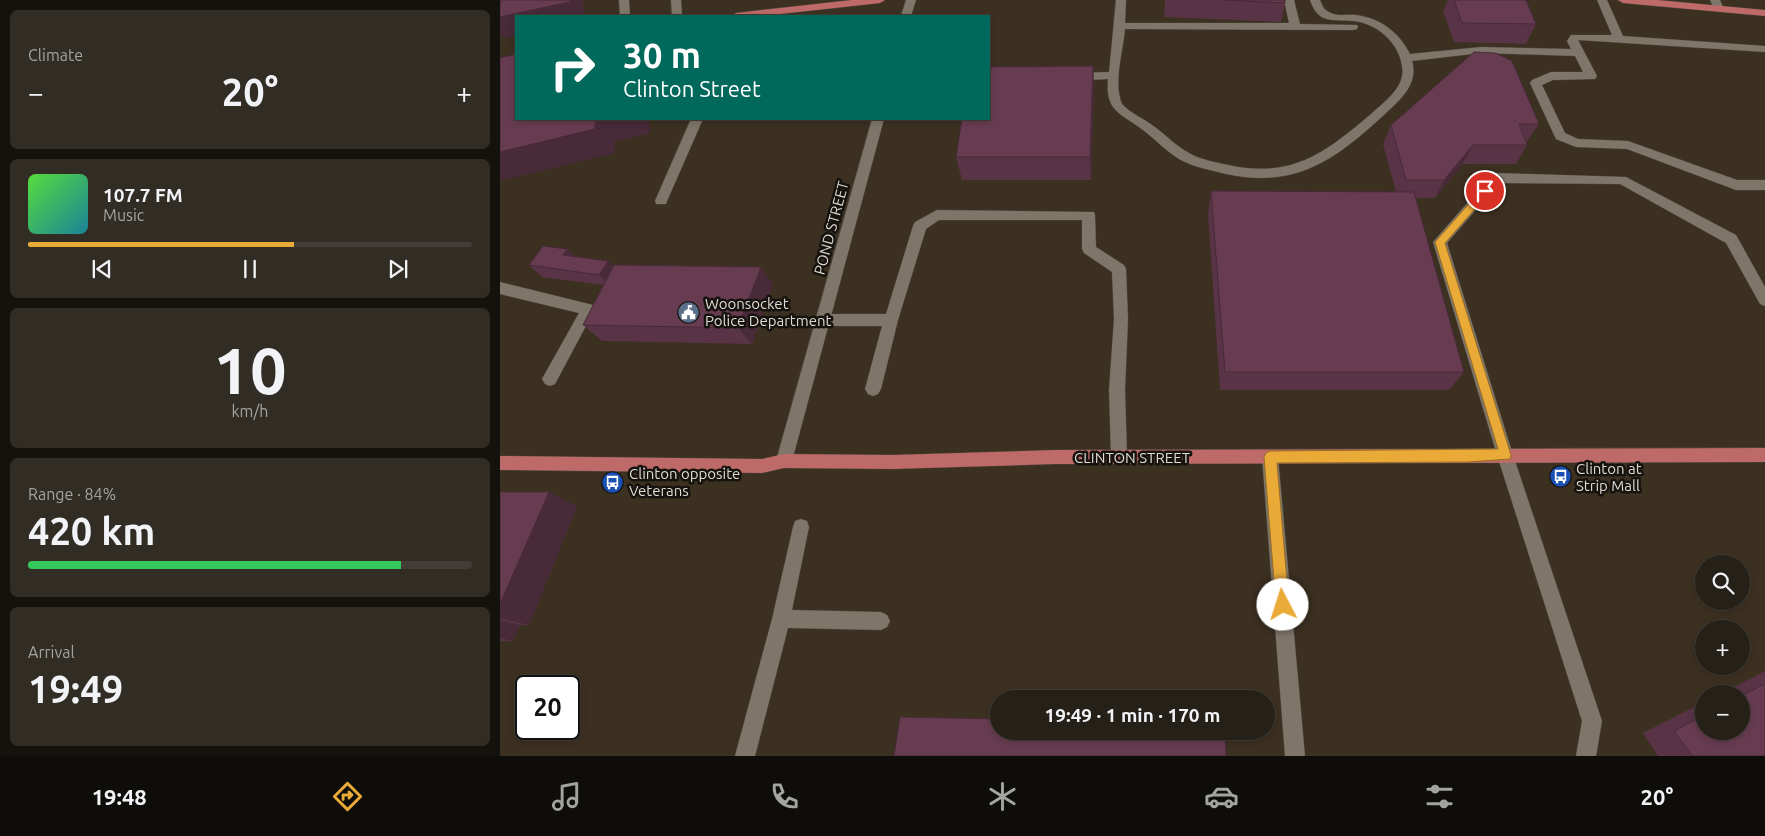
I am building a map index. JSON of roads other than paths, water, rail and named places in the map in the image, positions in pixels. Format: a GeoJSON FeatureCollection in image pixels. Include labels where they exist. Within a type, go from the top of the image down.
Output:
{"type":"FeatureCollection","features":[{"type":"Feature","properties":{"kind":"main road"},"geometry":{"type":"LineString","coordinates":[[745,15],[880,0]]}},
{"type":"Feature","properties":{"kind":"main road"},"geometry":{"type":"LineString","coordinates":[[1623,0],[1717,4],[1765,13]]}},
{"type":"Feature","properties":{"kind":"main road","name":"CLINTON STREET"},"geometry":{"type":"LineString","coordinates":[[500,463],[762,466],[784,462],[892,462],[1119,457],[1765,455]]}},
{"type":"Feature","properties":{"kind":"street"},"geometry":{"type":"LineString","coordinates":[[624,0],[624,15]]}},
{"type":"Feature","properties":{"kind":"street"},"geometry":{"type":"LineString","coordinates":[[676,0],[678,15]]}},
{"type":"Feature","properties":{"kind":"street"},"geometry":{"type":"LineString","coordinates":[[906,15],[911,0]]}},
{"type":"Feature","properties":{"kind":"street"},"geometry":{"type":"LineString","coordinates":[[1121,0],[1113,88],[1115,103],[1124,112],[1148,127],[1180,154],[1198,163],[1228,170],[1280,173],[1308,164],[1334,148],[1388,105],[1405,86],[1408,78],[1406,58],[1402,47],[1394,35],[1384,27],[1357,18],[1326,14],[1318,7],[1315,0]]}},
{"type":"Feature","properties":{"kind":"street"},"geometry":{"type":"LineString","coordinates":[[1289,0],[1295,27]]}},
{"type":"Feature","properties":{"kind":"street"},"geometry":{"type":"LineString","coordinates":[[1602,0],[1619,38]]}},
{"type":"Feature","properties":{"kind":"street"},"geometry":{"type":"LineString","coordinates":[[1119,26],[1384,27]]}},
{"type":"Feature","properties":{"kind":"street"},"geometry":{"type":"LineString","coordinates":[[1765,49],[1619,38],[1575,37],[1572,41],[1591,76],[1551,76],[1536,83],[1560,136],[1576,143],[1628,146],[1736,185],[1765,186]]}},
{"type":"Feature","properties":{"kind":"street"},"geometry":{"type":"LineString","coordinates":[[1406,58],[1481,50],[1578,53]]}},
{"type":"Feature","properties":{"kind":"street"},"geometry":{"type":"LineString","coordinates":[[1056,78],[1114,75]]}},
{"type":"Feature","properties":{"kind":"street"},"geometry":{"type":"LineString","coordinates":[[661,201],[696,120]]}},
{"type":"Feature","properties":{"kind":"street","name":"POND STREET"},"geometry":{"type":"LineString","coordinates":[[784,462],[878,120]]}},
{"type":"Feature","properties":{"kind":"street"},"geometry":{"type":"LineString","coordinates":[[1586,756],[1592,721],[1505,455],[1440,242],[1496,178],[1622,180],[1731,239],[1765,300]]}},
{"type":"Feature","properties":{"kind":"street"},"geometry":{"type":"LineString","coordinates":[[874,389],[891,320],[920,226],[937,215],[1089,215],[1090,249],[1119,269],[1121,319],[1117,390],[1119,457]]}},
{"type":"Feature","properties":{"kind":"street"},"geometry":{"type":"LineString","coordinates":[[500,288],[588,309],[550,379]]}},
{"type":"Feature","properties":{"kind":"street"},"geometry":{"type":"LineString","coordinates":[[823,320],[891,320]]}},
{"type":"Feature","properties":{"kind":"street"},"geometry":{"type":"LineString","coordinates":[[1270,457],[1295,756]]}},
{"type":"Feature","properties":{"kind":"street"},"geometry":{"type":"LineString","coordinates":[[745,756],[781,619],[801,527]]}},
{"type":"Feature","properties":{"kind":"street"},"geometry":{"type":"LineString","coordinates":[[781,619],[881,621]]}},
{"type":"Feature","properties":{"kind":"place","name":"Woonsocket Police Department"},"geometry":{"type":"Point","coordinates":[689,312]}},
{"type":"Feature","properties":{"kind":"place","name":"Clinton at Strip Mall"},"geometry":{"type":"Point","coordinates":[1560,477]}},
{"type":"Feature","properties":{"kind":"place","name":"Clinton opposite Veterans"},"geometry":{"type":"Point","coordinates":[613,482]}}]}
